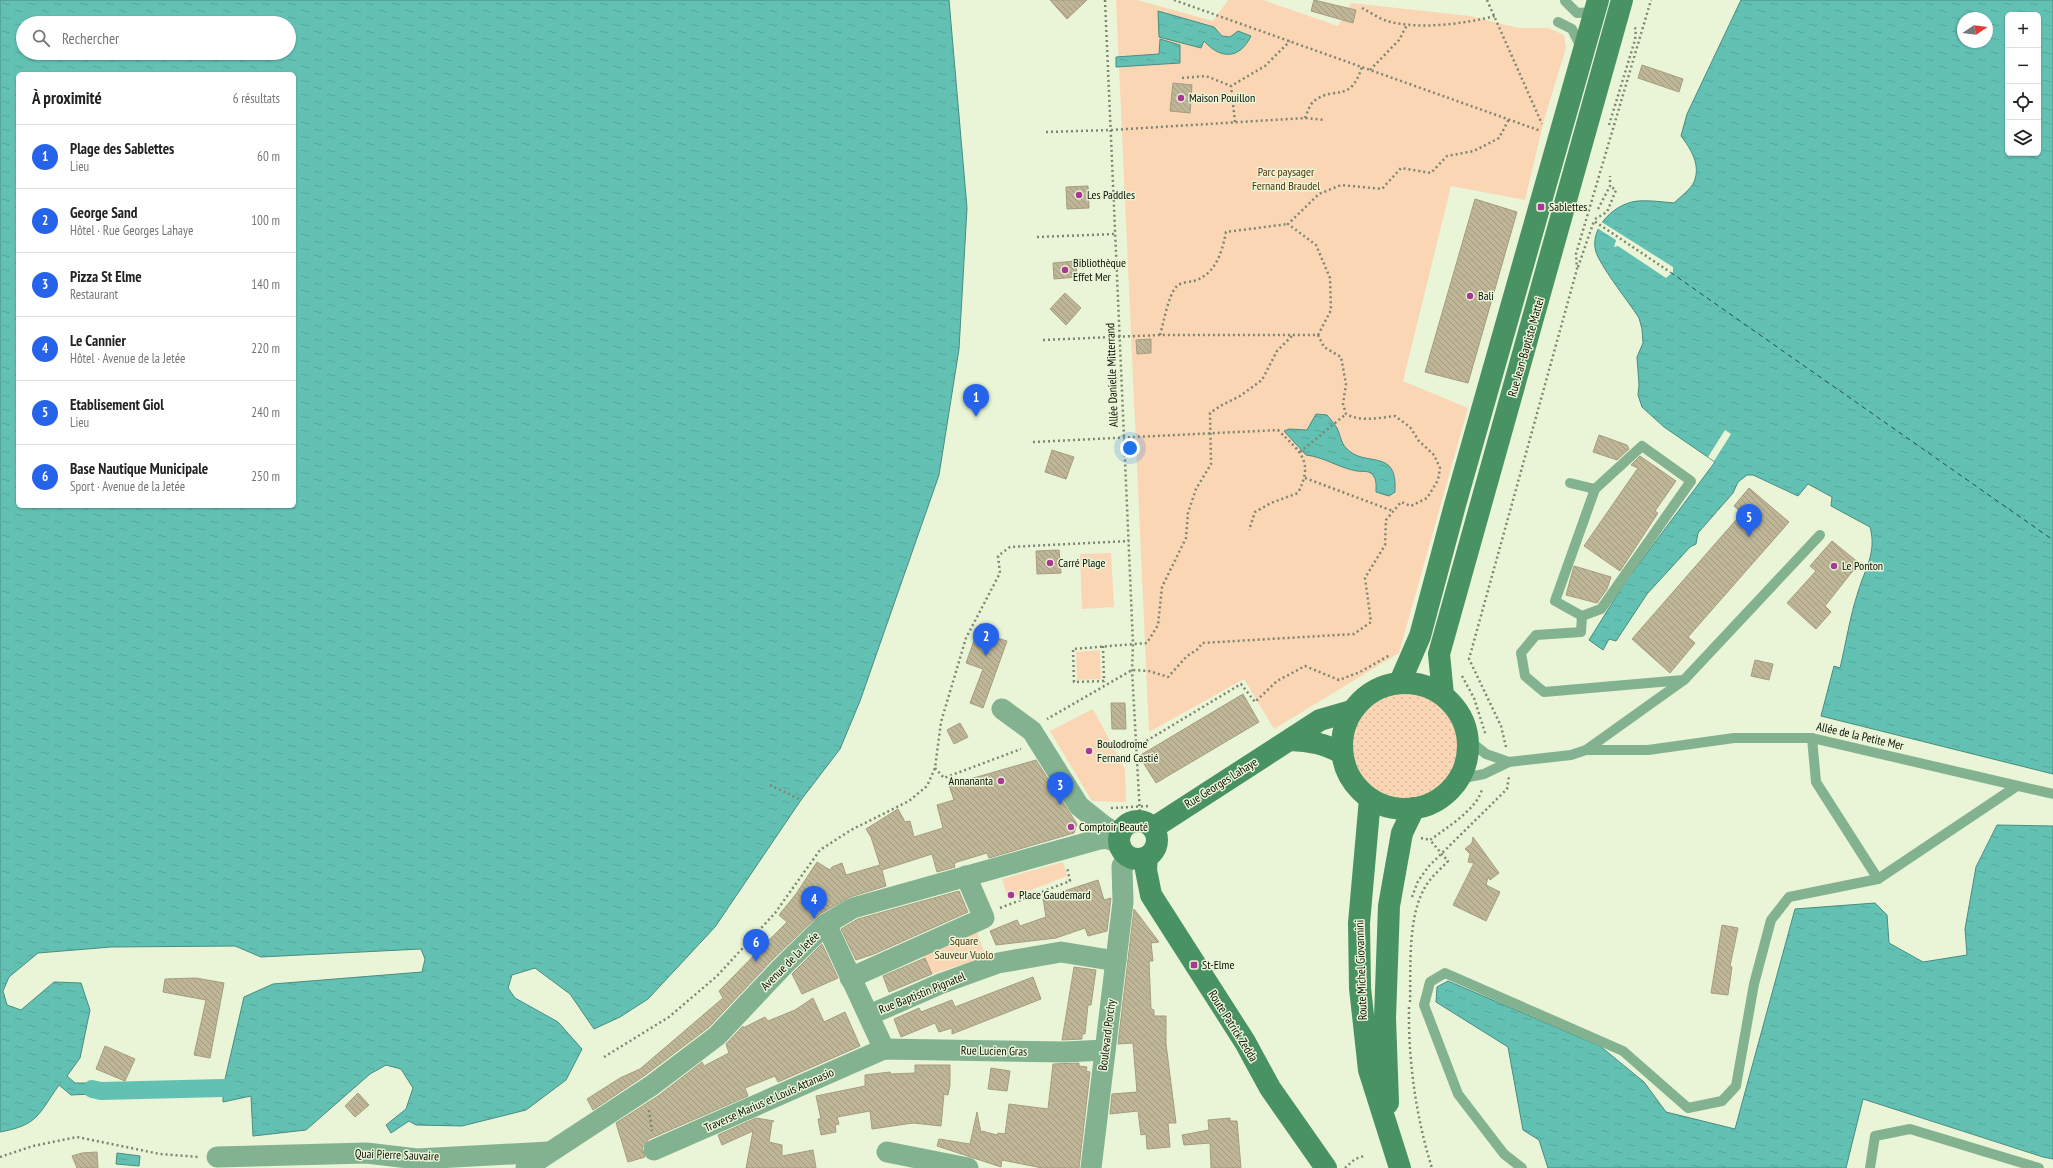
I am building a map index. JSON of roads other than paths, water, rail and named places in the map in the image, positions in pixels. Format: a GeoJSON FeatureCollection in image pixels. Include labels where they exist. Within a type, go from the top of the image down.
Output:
{"type":"FeatureCollection","features":[{"type":"Feature","properties":{"kind":"main road","name":"Rue Jean-Baptiste Mattei"},"geometry":{"type":"LineString","coordinates":[[1443,696],[1439,654],[1622,0]]}},
{"type":"Feature","properties":{"kind":"main road","name":"Rue Jean-Baptiste Mattei"},"geometry":{"type":"LineString","coordinates":[[1400,682],[1420,636],[1455,505],[1597,6]]}},
{"type":"Feature","properties":{"kind":"main road"},"geometry":{"type":"LineString","coordinates":[[1400,682],[1415,683],[1430,688],[1443,696],[1460,715],[1468,739],[1464,766],[1458,779],[1450,790],[1439,799],[1427,805],[1414,808],[1391,808],[1370,799],[1356,786],[1346,771],[1342,753],[1343,731],[1351,711],[1364,696],[1381,687],[1400,682]]}},
{"type":"Feature","properties":{"kind":"main road","name":"Rue Georges Lahaye"},"geometry":{"type":"LineString","coordinates":[[1146,824],[1290,740],[1320,720],[1351,711]]}},
{"type":"Feature","properties":{"kind":"main road"},"geometry":{"type":"LineString","coordinates":[[1290,740],[1318,742],[1342,753]]}},
{"type":"Feature","properties":{"kind":"main road","name":"Route Michel Giovannini"},"geometry":{"type":"LineString","coordinates":[[1370,799],[1359,923],[1360,988],[1369,1070],[1400,1168]]}},
{"type":"Feature","properties":{"kind":"main road","name":"Route Michel Giovannini"},"geometry":{"type":"LineString","coordinates":[[1391,1138],[1386,1076],[1385,1018],[1389,906],[1402,833],[1414,808]]}},
{"type":"Feature","properties":{"kind":"main road"},"geometry":{"type":"LineString","coordinates":[[1130,823],[1146,824],[1157,838],[1155,849],[1129,848],[1122,831],[1130,823]]}},
{"type":"Feature","properties":{"kind":"main road","name":"Route Patrick Zedda"},"geometry":{"type":"LineString","coordinates":[[1129,848],[1147,881],[1151,895],[1245,1042],[1270,1088],[1326,1168]]}},
{"type":"Feature","properties":{"kind":"street"},"geometry":{"type":"LineString","coordinates":[[1002,709],[1032,731],[1079,806],[1129,848]]}},
{"type":"Feature","properties":{"kind":"street","name":"Avenue de la Jetée"},"geometry":{"type":"LineString","coordinates":[[526,1168],[651,1086],[717,1036],[782,967],[826,924],[853,908],[1100,839],[1107,838],[1129,848]]}},
{"type":"Feature","properties":{"kind":"street","name":"Boulevard Porchy"},"geometry":{"type":"LineString","coordinates":[[1090,1168],[1123,902],[1122,866],[1129,848]]}},
{"type":"Feature","properties":{"kind":"street"},"geometry":{"type":"LineString","coordinates":[[850,978],[991,914],[966,876]]}},
{"type":"Feature","properties":{"kind":"street"},"geometry":{"type":"LineString","coordinates":[[1123,902],[1147,881]]}},
{"type":"Feature","properties":{"kind":"street"},"geometry":{"type":"LineString","coordinates":[[826,924],[884,1049]]}},
{"type":"Feature","properties":{"kind":"street","name":"Rue Baptistin Pignatel"},"geometry":{"type":"LineString","coordinates":[[869,1015],[940,984],[998,963],[1062,952],[1116,961]]}},
{"type":"Feature","properties":{"kind":"street","name":"Rue Lucien Gras"},"geometry":{"type":"LineString","coordinates":[[884,1049],[1064,1052],[1105,1050]]}},
{"type":"Feature","properties":{"kind":"street","name":"Traverse Marius et Louis Attanasio"},"geometry":{"type":"LineString","coordinates":[[654,1150],[884,1049]]}},
{"type":"Feature","properties":{"kind":"street","name":"Quai Pierre Sauvaire"},"geometry":{"type":"LineString","coordinates":[[217,1157],[366,1153],[417,1159],[552,1152]]}},
{"type":"Feature","properties":{"kind":"street"},"geometry":{"type":"LineString","coordinates":[[887,1152],[968,1168]]}},
{"type":"Feature","properties":{"kind":"lane"},"geometry":{"type":"LineString","coordinates":[[1565,1],[1577,13],[1597,6]]}},
{"type":"Feature","properties":{"kind":"lane"},"geometry":{"type":"LineString","coordinates":[[1558,22],[1572,30],[1584,53]]}},
{"type":"Feature","properties":{"kind":"lane"},"geometry":{"type":"LineString","coordinates":[[1642,446],[1691,481],[1600,609],[1582,616],[1555,601],[1595,489],[1642,446]]}},
{"type":"Feature","properties":{"kind":"lane"},"geometry":{"type":"LineString","coordinates":[[1570,483],[1595,489]]}},
{"type":"Feature","properties":{"kind":"lane","name":"Allée de la Petite Mer"},"geometry":{"type":"LineString","coordinates":[[1508,758],[1572,756],[1586,750],[1684,680],[1820,535]]}},
{"type":"Feature","properties":{"kind":"lane"},"geometry":{"type":"LineString","coordinates":[[1582,616],[1581,632],[1536,635],[1521,653],[1525,676],[1544,692],[1684,680]]}},
{"type":"Feature","properties":{"kind":"lane","name":"Allée de la Petite Mer"},"geometry":{"type":"LineString","coordinates":[[1586,750],[1648,750],[1734,738],[1812,738],[2053,794]]}},
{"type":"Feature","properties":{"kind":"lane"},"geometry":{"type":"LineString","coordinates":[[1812,738],[1816,782],[1878,879]]}},
{"type":"Feature","properties":{"kind":"lane"},"geometry":{"type":"LineString","coordinates":[[1468,739],[1486,754],[1508,758]]}},
{"type":"Feature","properties":{"kind":"lane"},"geometry":{"type":"LineString","coordinates":[[1458,779],[1484,774],[1508,758]]}},
{"type":"Feature","properties":{"kind":"lane"},"geometry":{"type":"LineString","coordinates":[[1522,1168],[1504,1154],[1458,1094],[1424,1005],[1430,982],[1446,973],[1623,1051],[1688,1108],[1722,1101],[1736,1086],[1754,984],[1771,920],[1789,897],[1878,879],[2016,786]]}},
{"type":"Feature","properties":{"kind":"lane"},"geometry":{"type":"LineString","coordinates":[[1870,1168],[1875,1136],[1910,1129],[2039,1168]]}},
{"type":"Feature","properties":{"kind":"water"},"geometry":{"type":"Polygon","coordinates":[[[0,0],[949,0],[967,208],[959,349],[939,475],[860,701],[840,749],[801,800],[715,927],[648,999],[620,1017],[594,1029],[570,994],[535,968],[512,975],[508,988],[515,998],[558,1022],[582,1049],[566,1080],[526,1110],[462,1126],[416,1125],[409,1121],[391,1133],[386,1125],[406,1109],[413,1088],[401,1069],[386,1065],[370,1074],[306,1130],[253,1136],[251,1096],[223,1102],[223,1088],[244,997],[273,984],[422,972],[425,959],[421,949],[261,957],[235,946],[111,947],[38,953],[9,977],[3,991],[7,1005],[21,1010],[54,982],[81,983],[90,1010],[80,1058],[67,1076],[75,1083],[92,1083],[92,1094],[71,1095],[59,1085],[36,1117],[30,1122],[13,1129],[0,1132],[0,0]]]}},
{"type":"Feature","properties":{"kind":"water"},"geometry":{"type":"Polygon","coordinates":[[[1741,0],[2053,0],[2053,774],[1821,716],[1834,666],[1840,668],[1855,601],[1871,553],[1872,536],[1870,527],[1831,506],[1832,497],[1808,484],[1798,496],[1753,475],[1747,475],[1738,482],[1733,493],[1698,533],[1696,544],[1690,547],[1647,594],[1616,641],[1609,639],[1603,650],[1589,640],[1626,581],[1715,462],[1664,427],[1642,407],[1638,395],[1639,385],[1637,357],[1643,343],[1642,329],[1639,318],[1607,273],[1598,257],[1595,247],[1595,238],[1598,229],[1604,220],[1619,207],[1638,201],[1674,203],[1693,185],[1696,176],[1696,163],[1688,146],[1681,136],[1687,114],[1741,0]]]}},
{"type":"Feature","properties":{"kind":"water"},"geometry":{"type":"Polygon","coordinates":[[[1158,11],[1214,27],[1222,36],[1230,37],[1238,31],[1251,36],[1247,44],[1236,53],[1230,54],[1223,54],[1217,51],[1204,41],[1201,48],[1159,37],[1158,11]]]}},
{"type":"Feature","properties":{"kind":"water"},"geometry":{"type":"Polygon","coordinates":[[[1160,39],[1180,45],[1180,63],[1116,67],[1116,57],[1159,54],[1160,39]]]}},
{"type":"Feature","properties":{"kind":"water"},"geometry":{"type":"Polygon","coordinates":[[[1316,414],[1327,415],[1337,428],[1344,446],[1354,454],[1386,463],[1391,469],[1395,478],[1395,492],[1389,496],[1376,492],[1375,478],[1368,472],[1350,470],[1319,458],[1306,455],[1284,431],[1289,429],[1307,430],[1316,414]]]}},
{"type":"Feature","properties":{"kind":"water"},"geometry":{"type":"Polygon","coordinates":[[[1997,825],[2053,826],[2053,1159],[1863,1099],[1846,1168],[1548,1168],[1539,1140],[1523,1130],[1508,1047],[1436,1002],[1437,987],[1448,981],[1600,1046],[1644,1082],[1666,1112],[1735,1129],[1795,909],[1875,903],[1887,915],[1889,943],[1923,962],[1967,955],[1965,929],[1976,867],[1997,825]]]}},
{"type":"Feature","properties":{"kind":"water"},"geometry":{"type":"Polygon","coordinates":[[[117,1153],[140,1156],[139,1166],[116,1164],[117,1153]]]}},
{"type":"Feature","properties":{"kind":"waterway"},"geometry":{"type":"LineString","coordinates":[[92,1089],[101,1091],[223,1088]]}},
{"type":"Feature","properties":{"kind":"place","name":"Maison Pouillon"},"geometry":{"type":"Point","coordinates":[1181,98]}},
{"type":"Feature","properties":{"kind":"place","name":"Les Paddles"},"geometry":{"type":"Point","coordinates":[1079,195]}},
{"type":"Feature","properties":{"kind":"place","name":"Sablettes"},"geometry":{"type":"Point","coordinates":[1541,207]}},
{"type":"Feature","properties":{"kind":"place","name":"Bibliothèque Effet Mer"},"geometry":{"type":"Point","coordinates":[1065,270]}},
{"type":"Feature","properties":{"kind":"place","name":"Bali"},"geometry":{"type":"Point","coordinates":[1470,296]}},
{"type":"Feature","properties":{"kind":"place","name":"Plage des Sablettes"},"geometry":{"type":"Point","coordinates":[976,417]}},
{"type":"Feature","properties":{"kind":"place","name":"Etablisement Giol"},"geometry":{"type":"Point","coordinates":[1749,537]}},
{"type":"Feature","properties":{"kind":"place","name":"Carré Plage"},"geometry":{"type":"Point","coordinates":[1050,563]}},
{"type":"Feature","properties":{"kind":"place","name":"Le Ponton"},"geometry":{"type":"Point","coordinates":[1834,566]}},
{"type":"Feature","properties":{"kind":"place","name":"George Sand"},"geometry":{"type":"Point","coordinates":[986,656]}},
{"type":"Feature","properties":{"kind":"place","name":"Boulodrome Fernand Castié"},"geometry":{"type":"Point","coordinates":[1089,751]}},
{"type":"Feature","properties":{"kind":"place","name":"Annananta"},"geometry":{"type":"Point","coordinates":[1001,781]}},
{"type":"Feature","properties":{"kind":"place","name":"Pizza St Elme"},"geometry":{"type":"Point","coordinates":[1060,805]}},
{"type":"Feature","properties":{"kind":"place","name":"Comptoir Beauté"},"geometry":{"type":"Point","coordinates":[1071,827]}},
{"type":"Feature","properties":{"kind":"place","name":"Place Gaudemard"},"geometry":{"type":"Point","coordinates":[1011,895]}},
{"type":"Feature","properties":{"kind":"place","name":"Le Cannier"},"geometry":{"type":"Point","coordinates":[814,919]}},
{"type":"Feature","properties":{"kind":"place","name":"Base Nautique Municipale"},"geometry":{"type":"Point","coordinates":[756,962]}},
{"type":"Feature","properties":{"kind":"place","name":"St-Elme"},"geometry":{"type":"Point","coordinates":[1194,965]}},
{"type":"Feature","properties":{"kind":"park label","name":"Parc paysager Fernand Braudel"},"geometry":{"type":"Point","coordinates":[1286,179]}},
{"type":"Feature","properties":{"kind":"park label","name":"Square Sauveur Vuolo"},"geometry":{"type":"Point","coordinates":[964,948]}}]}
